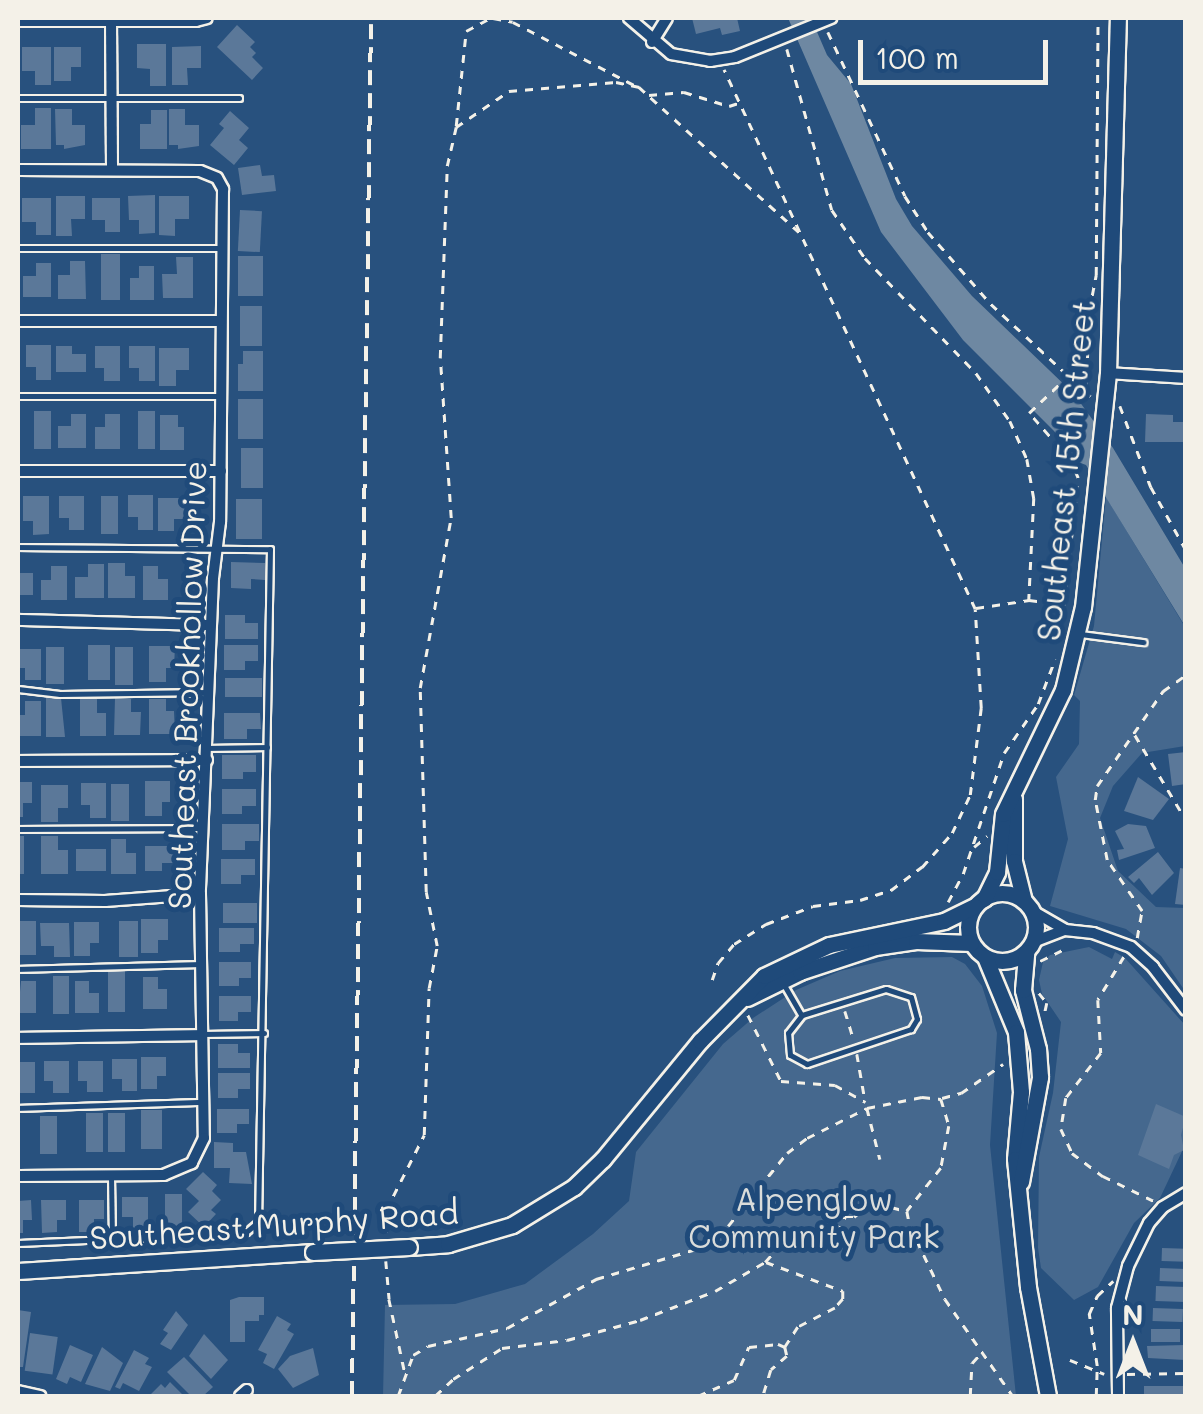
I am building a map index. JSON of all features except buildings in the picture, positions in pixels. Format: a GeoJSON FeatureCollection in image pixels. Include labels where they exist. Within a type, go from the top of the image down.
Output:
{"type":"FeatureCollection","features":[{"type":"Feature","properties":{"kind":"main road","name":"Southeast 15th Street"},"geometry":{"type":"LineString","coordinates":[[979,902],[998,872],[1003,814],[1063,690],[1078,633],[1108,374],[1118,18]]}},
{"type":"Feature","properties":{"kind":"main road","name":"Southeast 15th Street"},"geometry":{"type":"LineString","coordinates":[[1014,795],[1014,861],[1028,905]]}},
{"type":"Feature","properties":{"kind":"main road"},"geometry":{"type":"LineString","coordinates":[[1020,1186],[1040,1078],[1038,1049],[1023,990],[1036,920],[1028,905],[1004,893],[979,902],[968,924],[972,943],[985,957],[1016,1032],[1020,1092],[1015,1159],[1026,1272],[1048,1396]]}},
{"type":"Feature","properties":{"kind":"main road","name":"Southeast Murphy Road"},"geometry":{"type":"LineString","coordinates":[[18,1271],[448,1244],[512,1225],[574,1187],[764,976],[829,945],[944,921],[979,902]]}},
{"type":"Feature","properties":{"kind":"main road","name":"Southeast Murphy Road"},"geometry":{"type":"LineString","coordinates":[[739,1002],[834,958],[874,947],[947,940],[972,943]]}},
{"type":"Feature","properties":{"kind":"main road"},"geometry":{"type":"LineString","coordinates":[[985,957],[1007,962],[1030,947]]}},
{"type":"Feature","properties":{"kind":"street"},"geometry":{"type":"LineString","coordinates":[[18,21],[207,18]]}},
{"type":"Feature","properties":{"kind":"street"},"geometry":{"type":"LineString","coordinates":[[629,18],[652,42],[687,59],[719,60],[825,21]]}},
{"type":"Feature","properties":{"kind":"street"},"geometry":{"type":"LineString","coordinates":[[652,42],[667,18]]}},
{"type":"Feature","properties":{"kind":"street"},"geometry":{"type":"LineString","coordinates":[[18,170],[112,170],[111,22]]}},
{"type":"Feature","properties":{"kind":"street","name":"Southeast Brookhollow Drive"},"geometry":{"type":"LineString","coordinates":[[111,1176],[164,1175],[192,1163],[204,1138],[200,894],[210,625],[221,471],[222,188],[217,178],[200,171],[112,170]]}},
{"type":"Feature","properties":{"kind":"street"},"geometry":{"type":"LineString","coordinates":[[18,321],[220,320]]}},
{"type":"Feature","properties":{"kind":"street"},"geometry":{"type":"LineString","coordinates":[[1108,374],[1186,378]]}},
{"type":"Feature","properties":{"kind":"street"},"geometry":{"type":"LineString","coordinates":[[18,471],[221,471]]}},
{"type":"Feature","properties":{"kind":"street"},"geometry":{"type":"LineString","coordinates":[[18,620],[210,625]]}},
{"type":"Feature","properties":{"kind":"street"},"geometry":{"type":"LineString","coordinates":[[18,761],[207,754]]}},
{"type":"Feature","properties":{"kind":"street"},"geometry":{"type":"LineString","coordinates":[[18,900],[106,901],[200,894]]}},
{"type":"Feature","properties":{"kind":"street"},"geometry":{"type":"LineString","coordinates":[[1028,905],[1065,930],[1093,933],[1131,947],[1154,968],[1186,1010]]}},
{"type":"Feature","properties":{"kind":"street"},"geometry":{"type":"LineString","coordinates":[[1030,947],[1065,930]]}},
{"type":"Feature","properties":{"kind":"street"},"geometry":{"type":"LineString","coordinates":[[18,1038],[202,1034]]}},
{"type":"Feature","properties":{"kind":"street"},"geometry":{"type":"LineString","coordinates":[[18,1176],[111,1176]]}},
{"type":"Feature","properties":{"kind":"street"},"geometry":{"type":"LineString","coordinates":[[1118,1396],[1116,1323],[1128,1266],[1150,1223],[1164,1207],[1186,1193]]}},
{"type":"Feature","properties":{"kind":"street"},"geometry":{"type":"LineString","coordinates":[[18,1392],[40,1396]]}},
{"type":"Feature","properties":{"kind":"lane"},"geometry":{"type":"LineString","coordinates":[[18,98],[239,98]]}},
{"type":"Feature","properties":{"kind":"lane"},"geometry":{"type":"LineString","coordinates":[[18,248],[221,248]]}},
{"type":"Feature","properties":{"kind":"lane"},"geometry":{"type":"LineString","coordinates":[[18,396],[220,396]]}},
{"type":"Feature","properties":{"kind":"lane"},"geometry":{"type":"LineString","coordinates":[[18,547],[270,549],[258,1222],[246,1232],[18,1243]]}},
{"type":"Feature","properties":{"kind":"lane"},"geometry":{"type":"LineString","coordinates":[[1078,633],[1144,642]]}},
{"type":"Feature","properties":{"kind":"lane"},"geometry":{"type":"LineString","coordinates":[[18,690],[60,694],[208,692]]}},
{"type":"Feature","properties":{"kind":"lane"},"geometry":{"type":"LineString","coordinates":[[207,754],[267,747]]}},
{"type":"Feature","properties":{"kind":"lane"},"geometry":{"type":"LineString","coordinates":[[18,828],[204,828]]}},
{"type":"Feature","properties":{"kind":"lane"},"geometry":{"type":"LineString","coordinates":[[18,969],[201,964]]}},
{"type":"Feature","properties":{"kind":"lane"},"geometry":{"type":"LineString","coordinates":[[783,982],[802,1016]]}},
{"type":"Feature","properties":{"kind":"lane"},"geometry":{"type":"LineString","coordinates":[[886,989],[911,997],[917,1008],[911,1029],[856,1044],[820,1061],[798,1062],[790,1055],[788,1034],[802,1016],[886,989]]}},
{"type":"Feature","properties":{"kind":"lane"},"geometry":{"type":"LineString","coordinates":[[202,1034],[264,1033]]}},
{"type":"Feature","properties":{"kind":"lane"},"geometry":{"type":"LineString","coordinates":[[18,1108],[203,1102]]}},
{"type":"Feature","properties":{"kind":"lane"},"geometry":{"type":"LineString","coordinates":[[111,1176],[112,1237]]}},
{"type":"Feature","properties":{"kind":"path"},"geometry":{"type":"LineString","coordinates":[[405,1372],[386,1281],[386,1210],[424,1136],[429,988],[437,946],[426,892],[420,688],[451,518],[440,358],[447,166],[456,127],[466,31],[492,18],[514,22],[639,87],[800,233]]}},
{"type":"Feature","properties":{"kind":"path"},"geometry":{"type":"LineString","coordinates":[[1086,392],[1089,311],[1096,275],[1098,18]]}},
{"type":"Feature","properties":{"kind":"path"},"geometry":{"type":"LineString","coordinates":[[825,21],[905,196],[928,232],[1005,318],[1093,400]]}},
{"type":"Feature","properties":{"kind":"path"},"geometry":{"type":"LineString","coordinates":[[787,37],[832,210],[864,258],[976,374],[1010,421],[1027,459],[1034,498],[1029,600]]}},
{"type":"Feature","properties":{"kind":"path"},"geometry":{"type":"LineString","coordinates":[[712,980],[718,963],[734,944],[766,924],[812,906],[860,900],[891,890],[922,867],[952,833],[970,795],[980,722],[981,666],[975,609],[719,60]]}},
{"type":"Feature","properties":{"kind":"path"},"geometry":{"type":"LineString","coordinates":[[456,127],[508,91],[616,82],[639,87]]}},
{"type":"Feature","properties":{"kind":"path"},"geometry":{"type":"LineString","coordinates":[[648,95],[684,92],[729,106],[739,102]]}},
{"type":"Feature","properties":{"kind":"path"},"geometry":{"type":"LineString","coordinates":[[1059,646],[1076,470],[1029,413],[1070,375]]}},
{"type":"Feature","properties":{"kind":"path"},"geometry":{"type":"LineString","coordinates":[[1119,404],[1150,487],[1186,550]]}},
{"type":"Feature","properties":{"kind":"path"},"geometry":{"type":"LineString","coordinates":[[975,609],[1029,600],[1065,604]]}},
{"type":"Feature","properties":{"kind":"path"},"geometry":{"type":"LineString","coordinates":[[940,910],[963,874],[1004,753],[1038,704],[1056,656]]}},
{"type":"Feature","properties":{"kind":"path"},"geometry":{"type":"LineString","coordinates":[[1164,1207],[1072,1154],[1060,1118],[1074,1086],[1101,1054],[1097,1013],[1102,988],[1131,947],[1142,911],[1107,860],[1095,800],[1097,786],[1164,691],[1186,675]]}},
{"type":"Feature","properties":{"kind":"path"},"geometry":{"type":"LineString","coordinates":[[1134,734],[1186,820]]}},
{"type":"Feature","properties":{"kind":"path"},"geometry":{"type":"LineString","coordinates":[[1038,967],[1047,954],[1065,949]]}},
{"type":"Feature","properties":{"kind":"path"},"geometry":{"type":"LineString","coordinates":[[1036,982],[1047,1003]]}},
{"type":"Feature","properties":{"kind":"path"},"geometry":{"type":"LineString","coordinates":[[842,1000],[856,1044],[880,1159]]}},
{"type":"Feature","properties":{"kind":"path"},"geometry":{"type":"LineString","coordinates":[[398,1396],[414,1355],[428,1346],[506,1328],[596,1279],[706,1246],[728,1226],[787,1154],[807,1138],[867,1108],[909,1098],[941,1098],[961,1093],[1004,1064]]}},
{"type":"Feature","properties":{"kind":"path"},"geometry":{"type":"LineString","coordinates":[[908,1211],[934,1182],[946,1153],[948,1110],[941,1098]]}},
{"type":"Feature","properties":{"kind":"path"},"geometry":{"type":"LineString","coordinates":[[435,1396],[453,1379],[502,1348],[567,1340],[640,1320],[715,1291],[765,1262],[784,1242],[835,1232],[840,1221],[876,1202],[908,1211]]}},
{"type":"Feature","properties":{"kind":"path"},"geometry":{"type":"LineString","coordinates":[[908,1211],[931,1273],[1013,1396]]}},
{"type":"Feature","properties":{"kind":"path"},"geometry":{"type":"LineString","coordinates":[[763,1396],[772,1370],[787,1356],[785,1347],[798,1327],[835,1308],[844,1299],[843,1291],[765,1262]]}},
{"type":"Feature","properties":{"kind":"path"},"geometry":{"type":"LineString","coordinates":[[1096,1396],[1097,1366],[1089,1314],[1097,1296],[1128,1266]]}},
{"type":"Feature","properties":{"kind":"path"},"geometry":{"type":"LineString","coordinates":[[698,1396],[734,1380],[748,1347],[785,1347]]}},
{"type":"Feature","properties":{"kind":"path"},"geometry":{"type":"LineString","coordinates":[[970,1396],[972,1363],[981,1353]]}},
{"type":"Feature","properties":{"kind":"green space"},"geometry":{"type":"Polygon","coordinates":[[[1106,497],[1185,627],[1185,746],[1142,753],[1113,786],[1100,818],[1118,871],[1156,907],[1185,908],[1185,991],[1161,956],[1126,929],[1050,906],[1068,839],[1056,777],[1079,744],[1080,701],[1074,695],[1094,626],[1106,497]]]}},
{"type":"Feature","properties":{"kind":"green space"},"geometry":{"type":"Polygon","coordinates":[[[1089,947],[1112,959],[1115,952],[1125,958],[1185,1025],[1185,1145],[1160,1198],[1134,1223],[1098,1287],[1074,1300],[1041,1268],[1038,1248],[1039,1157],[1053,1093],[1061,1022],[1042,994],[1039,980],[1043,962],[1050,955],[1089,947]]]}},
{"type":"Feature","properties":{"kind":"green space","name":"Alpenglow Community Park"},"geometry":{"type":"Polygon","coordinates":[[[952,957],[965,964],[982,986],[997,1033],[990,1145],[1016,1396],[383,1396],[385,1305],[455,1304],[525,1284],[593,1234],[629,1201],[636,1152],[723,1044],[753,1018],[796,990],[840,971],[895,958],[952,957]]]}},
{"type":"Feature","properties":{"kind":"shaded area"},"geometry":{"type":"Polygon","coordinates":[[[788,18],[811,18],[827,55],[851,84],[896,199],[912,226],[972,296],[1074,394],[1113,448],[1185,568],[1185,626],[1086,465],[1078,462],[1054,431],[963,340],[881,232],[788,18]]]}},
{"type":"Feature","properties":{"kind":"railway"},"geometry":{"type":"LineString","coordinates":[[352,1396],[371,18]]}}]}
